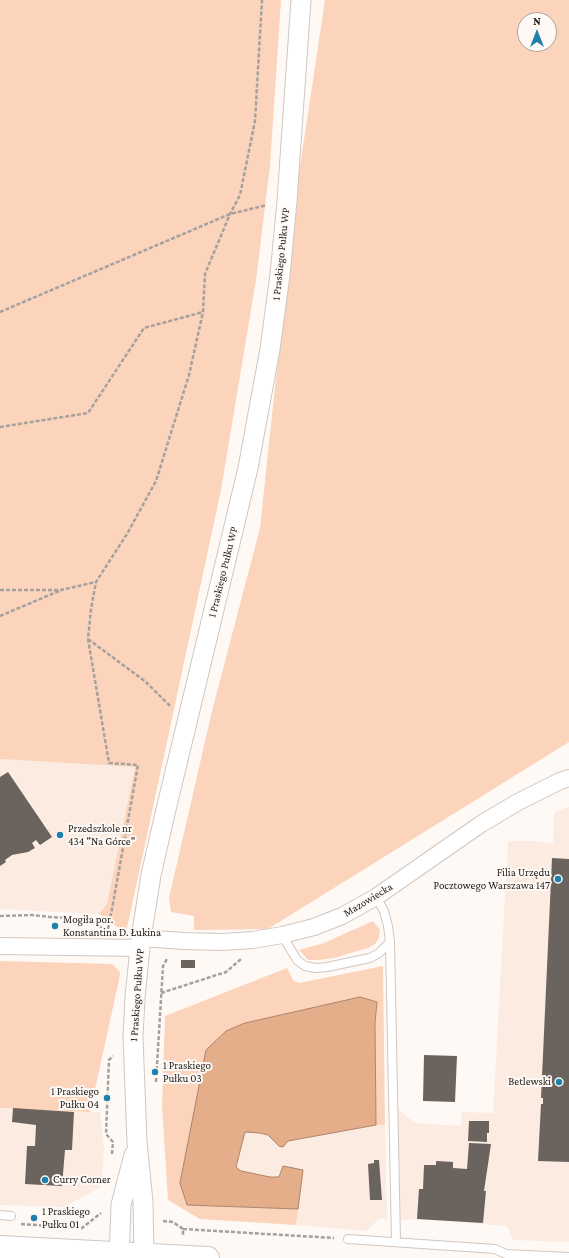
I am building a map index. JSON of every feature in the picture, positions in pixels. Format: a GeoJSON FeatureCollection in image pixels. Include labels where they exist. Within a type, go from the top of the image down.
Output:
{"type":"FeatureCollection","features":[{"type":"Feature","properties":{"kind":"main road"},"geometry":{"type":"LineString","coordinates":[[0,1248],[119,1256],[208,1258]]}},
{"type":"Feature","properties":{"kind":"street","name":"1 Praskiego Pułku WP"},"geometry":{"type":"LineString","coordinates":[[144,1256],[143,1202],[137,1142],[133,1037],[135,996],[141,943],[151,875],[186,722],[248,468],[270,349],[280,275],[287,201],[301,0]]}},
{"type":"Feature","properties":{"kind":"street","name":"Mazowiecka"},"geometry":{"type":"LineString","coordinates":[[0,946],[170,941],[222,942],[253,940],[314,927],[342,916],[376,897],[481,824],[518,802],[569,778]]}},
{"type":"Feature","properties":{"kind":"street","name":"1 Praskiego Pułku WP"},"geometry":{"type":"LineString","coordinates":[[119,1256],[121,1205],[137,1142]]}},
{"type":"Feature","properties":{"kind":"lane"},"geometry":{"type":"LineString","coordinates":[[376,897],[384,911],[390,942],[396,1242]]}},
{"type":"Feature","properties":{"kind":"lane"},"geometry":{"type":"LineString","coordinates":[[282,935],[297,960],[304,966],[316,968],[370,958],[379,953],[390,942]]}},
{"type":"Feature","properties":{"kind":"lane"},"geometry":{"type":"LineString","coordinates":[[0,1215],[11,1216]]}},
{"type":"Feature","properties":{"kind":"lane"},"geometry":{"type":"LineString","coordinates":[[348,1239],[495,1249],[506,1254],[569,1257]]}},
{"type":"Feature","properties":{"kind":"path"},"geometry":{"type":"LineString","coordinates":[[0,916],[32,915],[90,919],[107,932],[138,765],[109,763],[88,639],[91,610],[96,582],[127,534],[156,481],[189,375],[203,312],[205,274],[230,214],[240,196],[255,121],[262,0]]}},
{"type":"Feature","properties":{"kind":"path"},"geometry":{"type":"LineString","coordinates":[[0,312],[230,214],[287,201]]}},
{"type":"Feature","properties":{"kind":"path"},"geometry":{"type":"LineString","coordinates":[[0,427],[88,413],[144,328],[203,312]]}},
{"type":"Feature","properties":{"kind":"path"},"geometry":{"type":"LineString","coordinates":[[0,616],[61,590],[96,582]]}},
{"type":"Feature","properties":{"kind":"path"},"geometry":{"type":"LineString","coordinates":[[0,590],[61,590]]}},
{"type":"Feature","properties":{"kind":"path"},"geometry":{"type":"LineString","coordinates":[[88,639],[146,682],[186,722]]}},
{"type":"Feature","properties":{"kind":"path"},"geometry":{"type":"LineString","coordinates":[[156,1084],[163,966],[167,959],[171,957]]}},
{"type":"Feature","properties":{"kind":"path"},"geometry":{"type":"LineString","coordinates":[[161,993],[226,972],[243,957]]}},
{"type":"Feature","properties":{"kind":"path"},"geometry":{"type":"LineString","coordinates":[[112,1159],[113,1142],[106,1134],[109,1060],[118,1052]]}},
{"type":"Feature","properties":{"kind":"path"},"geometry":{"type":"LineString","coordinates":[[11,1216],[10,1224],[82,1228],[98,1216],[105,1208]]}},
{"type":"Feature","properties":{"kind":"path"},"geometry":{"type":"LineString","coordinates":[[183,1229],[348,1239]]}},
{"type":"Feature","properties":{"kind":"shaded area"},"geometry":{"type":"Polygon","coordinates":[[[0,0],[281,0],[270,166],[256,280],[221,490],[126,933],[99,914],[107,904],[135,767],[0,759],[0,0]]]}},
{"type":"Feature","properties":{"kind":"shaded area"},"geometry":{"type":"Polygon","coordinates":[[[325,0],[569,0],[569,742],[268,929],[194,930],[194,916],[171,912],[169,898],[212,711],[260,528],[295,200],[325,0]]]}},
{"type":"Feature","properties":{"kind":"shaded area","name":"Przedszkole nr 434 \"Na Górce\""},"geometry":{"type":"Polygon","coordinates":[[[0,759],[135,767],[107,904],[99,914],[0,909],[0,759]]]}},
{"type":"Feature","properties":{"kind":"shaded area"},"geometry":{"type":"Polygon","coordinates":[[[569,807],[569,1242],[513,1240],[507,1226],[417,1219],[399,1220],[398,1109],[415,1123],[461,1126],[462,1112],[493,1113],[508,841],[534,841],[553,844],[554,813],[569,807]]]}},
{"type":"Feature","properties":{"kind":"shaded area"},"geometry":{"type":"Polygon","coordinates":[[[373,921],[380,930],[379,938],[375,944],[368,948],[334,958],[319,960],[308,960],[299,950],[324,943],[373,921]]]}},
{"type":"Feature","properties":{"kind":"shaded area"},"geometry":{"type":"Polygon","coordinates":[[[0,961],[112,964],[120,972],[90,1112],[0,1108],[0,961]]]}},
{"type":"Feature","properties":{"kind":"shaded area"},"geometry":{"type":"Polygon","coordinates":[[[383,966],[385,1125],[376,1125],[375,1023],[377,1002],[360,997],[245,1023],[226,1031],[187,1205],[298,1209],[296,1225],[200,1219],[168,1200],[162,1107],[165,1016],[287,968],[293,980],[299,983],[383,966]]]}},
{"type":"Feature","properties":{"kind":"shaded area"},"geometry":{"type":"Polygon","coordinates":[[[360,997],[377,1002],[375,1023],[376,1125],[288,1141],[283,1147],[279,1146],[268,1135],[245,1132],[236,1167],[241,1171],[270,1177],[279,1177],[283,1166],[303,1170],[298,1209],[187,1205],[180,1183],[206,1050],[226,1031],[245,1023],[360,997]]]}},
{"type":"Feature","properties":{"kind":"shaded area"},"geometry":{"type":"Polygon","coordinates":[[[0,1108],[100,1112],[104,1151],[101,1187],[64,1207],[0,1205],[0,1108]]]}},
{"type":"Feature","properties":{"kind":"shaded area"},"geometry":{"type":"Polygon","coordinates":[[[376,1125],[385,1125],[387,1219],[379,1219],[366,1231],[296,1225],[302,1170],[279,1177],[270,1177],[241,1171],[236,1167],[245,1131],[269,1135],[274,1142],[283,1147],[288,1141],[376,1125]]]}},
{"type":"Feature","properties":{"kind":"building"},"geometry":{"type":"Polygon","coordinates":[[[8,772],[52,837],[40,845],[36,840],[32,843],[35,848],[28,852],[12,855],[0,866],[0,777],[8,772]]]}},
{"type":"Feature","properties":{"kind":"building"},"geometry":{"type":"Polygon","coordinates":[[[552,858],[569,859],[569,1162],[538,1161],[541,1104],[543,1104],[543,1098],[541,1098],[552,858]]]}},
{"type":"Feature","properties":{"kind":"building"},"geometry":{"type":"Polygon","coordinates":[[[181,960],[195,960],[195,968],[181,968],[181,960]]]}},
{"type":"Feature","properties":{"kind":"building"},"geometry":{"type":"Polygon","coordinates":[[[424,1055],[457,1056],[455,1102],[423,1101],[424,1055]]]}},
{"type":"Feature","properties":{"kind":"building"},"geometry":{"type":"Polygon","coordinates":[[[13,1108],[74,1112],[72,1150],[65,1150],[62,1186],[25,1184],[27,1146],[35,1146],[36,1125],[12,1122],[13,1108]]]}},
{"type":"Feature","properties":{"kind":"building"},"geometry":{"type":"Polygon","coordinates":[[[469,1121],[489,1121],[487,1142],[468,1141],[469,1121]]]}},
{"type":"Feature","properties":{"kind":"building"},"geometry":{"type":"Polygon","coordinates":[[[469,1143],[491,1144],[484,1191],[486,1191],[483,1223],[417,1219],[419,1189],[423,1189],[424,1165],[436,1165],[436,1161],[453,1162],[453,1168],[467,1169],[469,1143]]]}},
{"type":"Feature","properties":{"kind":"building"},"geometry":{"type":"Polygon","coordinates":[[[374,1160],[379,1160],[382,1200],[370,1200],[368,1164],[374,1163],[374,1160]]]}},
{"type":"Feature","properties":{"kind":"place","name":"Przedszkole nr 434 \"Na Górce\""},"geometry":{"type":"Point","coordinates":[60,835]}},
{"type":"Feature","properties":{"kind":"place","name":"Filia Urzędu Pocztowego Warszawa 147"},"geometry":{"type":"Point","coordinates":[558,879]}},
{"type":"Feature","properties":{"kind":"place","name":"Mogiła por. Konstantina D. Łukina"},"geometry":{"type":"Point","coordinates":[55,926]}},
{"type":"Feature","properties":{"kind":"place","name":"1 Praskiego Pułku 03"},"geometry":{"type":"Point","coordinates":[155,1072]}},
{"type":"Feature","properties":{"kind":"place","name":"Betlewski"},"geometry":{"type":"Point","coordinates":[559,1082]}},
{"type":"Feature","properties":{"kind":"place","name":"1 Praskiego Pułku 04"},"geometry":{"type":"Point","coordinates":[107,1098]}},
{"type":"Feature","properties":{"kind":"place","name":"Curry Corner"},"geometry":{"type":"Point","coordinates":[45,1180]}},
{"type":"Feature","properties":{"kind":"place","name":"1 Praskiego Pułku 01"},"geometry":{"type":"Point","coordinates":[34,1218]}}]}
